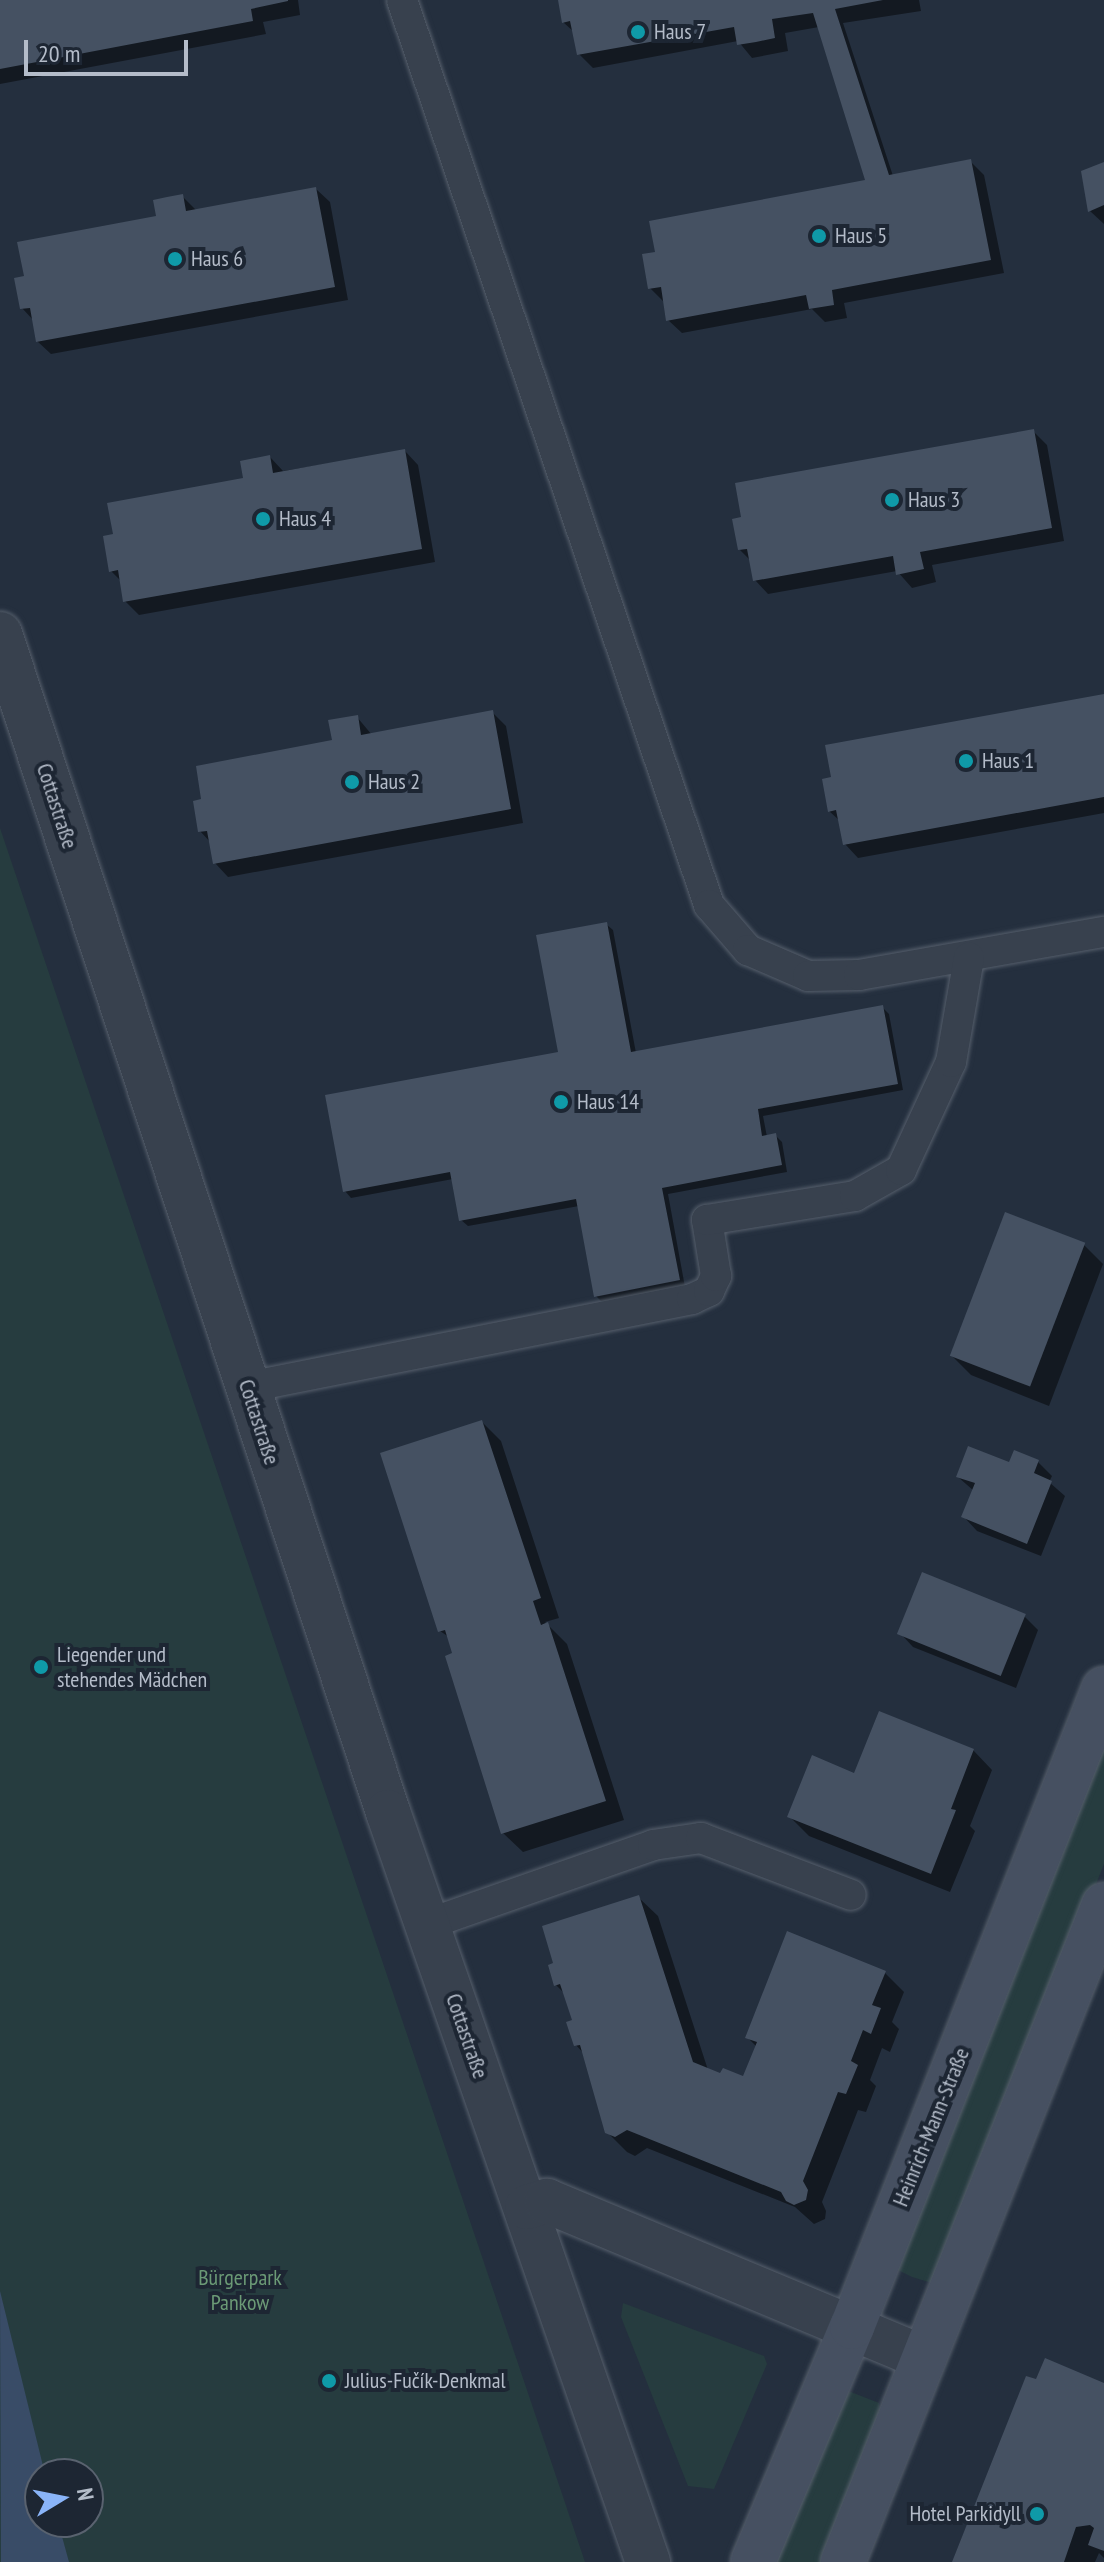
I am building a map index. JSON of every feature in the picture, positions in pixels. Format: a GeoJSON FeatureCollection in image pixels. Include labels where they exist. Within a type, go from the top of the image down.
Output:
{"type":"FeatureCollection","features":[{"type":"Feature","properties":{"kind":"main road","name":"Heinrich-Mann-Straße"},"geometry":{"type":"LineString","coordinates":[[753,2562],[852,2327],[1104,1689]]}},
{"type":"Feature","properties":{"kind":"main road"},"geometry":{"type":"LineString","coordinates":[[843,2562],[1104,1905]]}},
{"type":"Feature","properties":{"kind":"street","name":"Cottastraße"},"geometry":{"type":"LineString","coordinates":[[0,634],[428,1924],[648,2562]]}},
{"type":"Feature","properties":{"kind":"street"},"geometry":{"type":"LineString","coordinates":[[527,2207],[547,2201],[924,2358]]}},
{"type":"Feature","properties":{"kind":"lane"},"geometry":{"type":"LineString","coordinates":[[402,0],[709,905],[748,950],[808,976],[859,975],[1104,932]]}},
{"type":"Feature","properties":{"kind":"lane"},"geometry":{"type":"LineString","coordinates":[[248,1387],[692,1299],[709,1291],[716,1276],[707,1220],[855,1196],[901,1170],[951,1062],[969,958]]}},
{"type":"Feature","properties":{"kind":"lane"},"geometry":{"type":"LineString","coordinates":[[428,1924],[653,1845],[701,1838],[851,1895]]}},
{"type":"Feature","properties":{"kind":"green space","name":"Bürgerpark Pankow"},"geometry":{"type":"Polygon","coordinates":[[[0,828],[585,2562],[0,2562],[0,828]]]}},
{"type":"Feature","properties":{"kind":"green space"},"geometry":{"type":"Polygon","coordinates":[[[1104,1735],[1104,1864],[944,2267],[932,2283],[912,2277],[898,2270],[1104,1735]]]}},
{"type":"Feature","properties":{"kind":"green space"},"geometry":{"type":"Polygon","coordinates":[[[623,2303],[764,2356],[767,2364],[714,2489],[688,2486],[621,2317],[623,2303]]]}},
{"type":"Feature","properties":{"kind":"green space"},"geometry":{"type":"Polygon","coordinates":[[[851,2392],[879,2403],[881,2417],[827,2562],[775,2562],[842,2395],[851,2392]]]}},
{"type":"Feature","properties":{"kind":"water"},"geometry":{"type":"Polygon","coordinates":[[[0,2291],[41,2458],[24,2458],[24,2538],[62,2538],[69,2562],[1,2562],[0,2291]]]}},
{"type":"Feature","properties":{"kind":"building"},"geometry":{"type":"Polygon","coordinates":[[[0,0],[288,1],[251,9],[253,21],[0,69],[0,0]]]}},
{"type":"Feature","properties":{"kind":"building","name":"Haus 5"},"geometry":{"type":"Polygon","coordinates":[[[558,0],[883,0],[835,9],[889,175],[971,159],[991,260],[832,290],[834,305],[809,309],[806,295],[666,321],[661,287],[648,289],[642,254],[655,252],[649,221],[865,180],[813,13],[772,19],[775,38],[756,42],[737,45],[734,27],[577,55],[570,21],[562,23],[558,0]]]}},
{"type":"Feature","properties":{"kind":"building"},"geometry":{"type":"Polygon","coordinates":[[[1104,162],[1104,205],[1088,212],[1081,171],[1104,162]]]}},
{"type":"Feature","properties":{"kind":"building","name":"Haus 6"},"geometry":{"type":"Polygon","coordinates":[[[316,187],[335,287],[36,342],[30,308],[20,309],[14,278],[24,276],[17,242],[156,216],[153,200],[183,194],[186,211],[316,187]]]}},
{"type":"Feature","properties":{"kind":"building","name":"Haus 3"},"geometry":{"type":"Polygon","coordinates":[[[1034,429],[1052,528],[920,552],[924,569],[896,575],[893,556],[753,581],[747,549],[738,550],[732,519],[741,517],[735,483],[1034,429]]]}},
{"type":"Feature","properties":{"kind":"building","name":"Haus 4"},"geometry":{"type":"Polygon","coordinates":[[[405,449],[422,549],[123,602],[118,570],[109,572],[103,536],[113,534],[107,503],[243,478],[240,461],[270,455],[273,473],[405,449]]]}},
{"type":"Feature","properties":{"kind":"building","name":"Haus 1"},"geometry":{"type":"Polygon","coordinates":[[[1104,694],[1104,797],[843,845],[836,810],[828,812],[822,779],[831,777],[825,745],[1104,694]]]}},
{"type":"Feature","properties":{"kind":"building","name":"Haus 2"},"geometry":{"type":"Polygon","coordinates":[[[493,710],[511,809],[213,864],[207,831],[198,832],[193,801],[201,799],[196,766],[332,740],[328,720],[358,715],[361,735],[493,710]]]}},
{"type":"Feature","properties":{"kind":"building","name":"Haus 14"},"geometry":{"type":"Polygon","coordinates":[[[607,922],[631,1052],[883,1005],[898,1084],[758,1109],[762,1136],[776,1133],[782,1165],[662,1188],[680,1280],[594,1297],[576,1199],[459,1221],[450,1172],[343,1192],[325,1095],[558,1052],[536,935],[607,922]]]}},
{"type":"Feature","properties":{"kind":"building"},"geometry":{"type":"Polygon","coordinates":[[[1005,1212],[1085,1243],[1030,1387],[950,1356],[1005,1212]]]}},
{"type":"Feature","properties":{"kind":"building"},"geometry":{"type":"Polygon","coordinates":[[[482,1420],[541,1598],[533,1601],[541,1625],[548,1622],[606,1801],[501,1834],[445,1656],[452,1653],[445,1630],[438,1632],[380,1453],[482,1420]]]}},
{"type":"Feature","properties":{"kind":"building"},"geometry":{"type":"Polygon","coordinates":[[[968,1446],[1009,1462],[1014,1450],[1039,1460],[1034,1473],[1052,1481],[1027,1544],[961,1517],[975,1483],[956,1477],[968,1446]]]}},
{"type":"Feature","properties":{"kind":"building"},"geometry":{"type":"Polygon","coordinates":[[[922,1572],[1026,1614],[1001,1676],[897,1634],[922,1572]]]}},
{"type":"Feature","properties":{"kind":"building"},"geometry":{"type":"Polygon","coordinates":[[[879,1711],[974,1749],[951,1809],[956,1810],[931,1874],[787,1817],[812,1755],[854,1773],[879,1711]]]}},
{"type":"Feature","properties":{"kind":"building"},"geometry":{"type":"Polygon","coordinates":[[[639,1895],[693,2062],[720,2073],[723,2068],[743,2076],[757,2042],[745,2038],[787,1931],[886,1971],[872,2005],[881,2008],[871,2034],[863,2030],[851,2061],[858,2065],[846,2094],[838,2092],[803,2181],[808,2190],[806,2200],[794,2205],[786,2201],[781,2192],[627,2130],[615,2137],[605,2133],[580,2045],[574,2046],[566,2022],[572,2020],[560,1984],[554,1986],[548,1965],[553,1963],[542,1926],[639,1895]]]}},
{"type":"Feature","properties":{"kind":"building"},"geometry":{"type":"Polygon","coordinates":[[[1045,2358],[1104,2383],[1104,2551],[1088,2545],[1094,2528],[1090,2525],[1076,2527],[1064,2562],[952,2562],[1026,2376],[1036,2379],[1045,2358]]]}},
{"type":"Feature","properties":{"kind":"place","name":"Haus 7"},"geometry":{"type":"Point","coordinates":[638,32]}},
{"type":"Feature","properties":{"kind":"place","name":"Haus 5"},"geometry":{"type":"Point","coordinates":[819,236]}},
{"type":"Feature","properties":{"kind":"place","name":"Haus 6"},"geometry":{"type":"Point","coordinates":[175,259]}},
{"type":"Feature","properties":{"kind":"place","name":"Haus 3"},"geometry":{"type":"Point","coordinates":[892,500]}},
{"type":"Feature","properties":{"kind":"place","name":"Haus 4"},"geometry":{"type":"Point","coordinates":[263,519]}},
{"type":"Feature","properties":{"kind":"place","name":"Haus 1"},"geometry":{"type":"Point","coordinates":[966,761]}},
{"type":"Feature","properties":{"kind":"place","name":"Haus 2"},"geometry":{"type":"Point","coordinates":[352,782]}},
{"type":"Feature","properties":{"kind":"place","name":"Haus 14"},"geometry":{"type":"Point","coordinates":[561,1102]}},
{"type":"Feature","properties":{"kind":"place","name":"Liegender und stehendes Mädchen"},"geometry":{"type":"Point","coordinates":[41,1667]}},
{"type":"Feature","properties":{"kind":"place","name":"Julius-Fučík-Denkmal"},"geometry":{"type":"Point","coordinates":[329,2381]}},
{"type":"Feature","properties":{"kind":"place","name":"Hotel Parkidyll"},"geometry":{"type":"Point","coordinates":[1037,2514]}}]}
